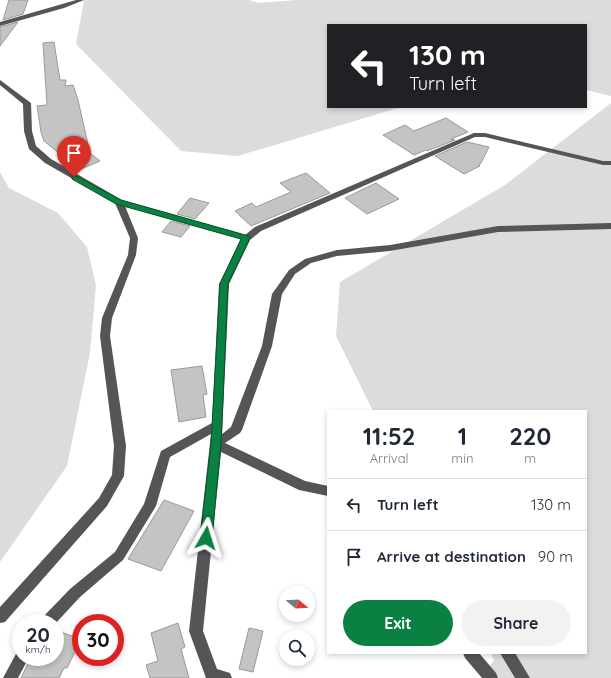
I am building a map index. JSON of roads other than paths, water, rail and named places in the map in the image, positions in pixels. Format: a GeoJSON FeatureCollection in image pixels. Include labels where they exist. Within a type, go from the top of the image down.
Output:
{"type":"FeatureCollection","features":[{"type":"Feature","properties":{"kind":"street"},"geometry":{"type":"LineString","coordinates":[[0,24],[62,8],[81,0]]}},
{"type":"Feature","properties":{"kind":"street"},"geometry":{"type":"LineString","coordinates":[[0,82],[27,103],[28,130],[32,147],[48,161],[87,185],[119,202],[246,238]]}},
{"type":"Feature","properties":{"kind":"street"},"geometry":{"type":"LineString","coordinates":[[225,678],[212,675],[196,631],[216,444],[224,284],[246,238],[258,229],[474,135],[485,135],[603,163],[611,163]]}},
{"type":"Feature","properties":{"kind":"street"},"geometry":{"type":"LineString","coordinates":[[0,617],[103,502],[118,476],[120,446],[105,336],[107,318],[132,256],[134,238],[119,202]]}},
{"type":"Feature","properties":{"kind":"street"},"geometry":{"type":"LineString","coordinates":[[216,444],[236,430],[267,346],[277,294],[292,272],[308,260],[337,254],[390,248],[498,229],[611,226]]}},
{"type":"Feature","properties":{"kind":"street"},"geometry":{"type":"LineString","coordinates":[[55,614],[75,593],[119,556],[150,506],[165,454],[217,425]]}},
{"type":"Feature","properties":{"kind":"street"},"geometry":{"type":"LineString","coordinates":[[216,444],[303,486],[327,491]]}},
{"type":"Feature","properties":{"kind":"street"},"geometry":{"type":"LineString","coordinates":[[471,654],[491,678]]}},
{"type":"Feature","properties":{"kind":"street"},"geometry":{"type":"LineString","coordinates":[[508,654],[523,678]]}},
{"type":"Feature","properties":{"kind":"street"},"geometry":{"type":"LineString","coordinates":[[10,678],[17,666]]}}]}
